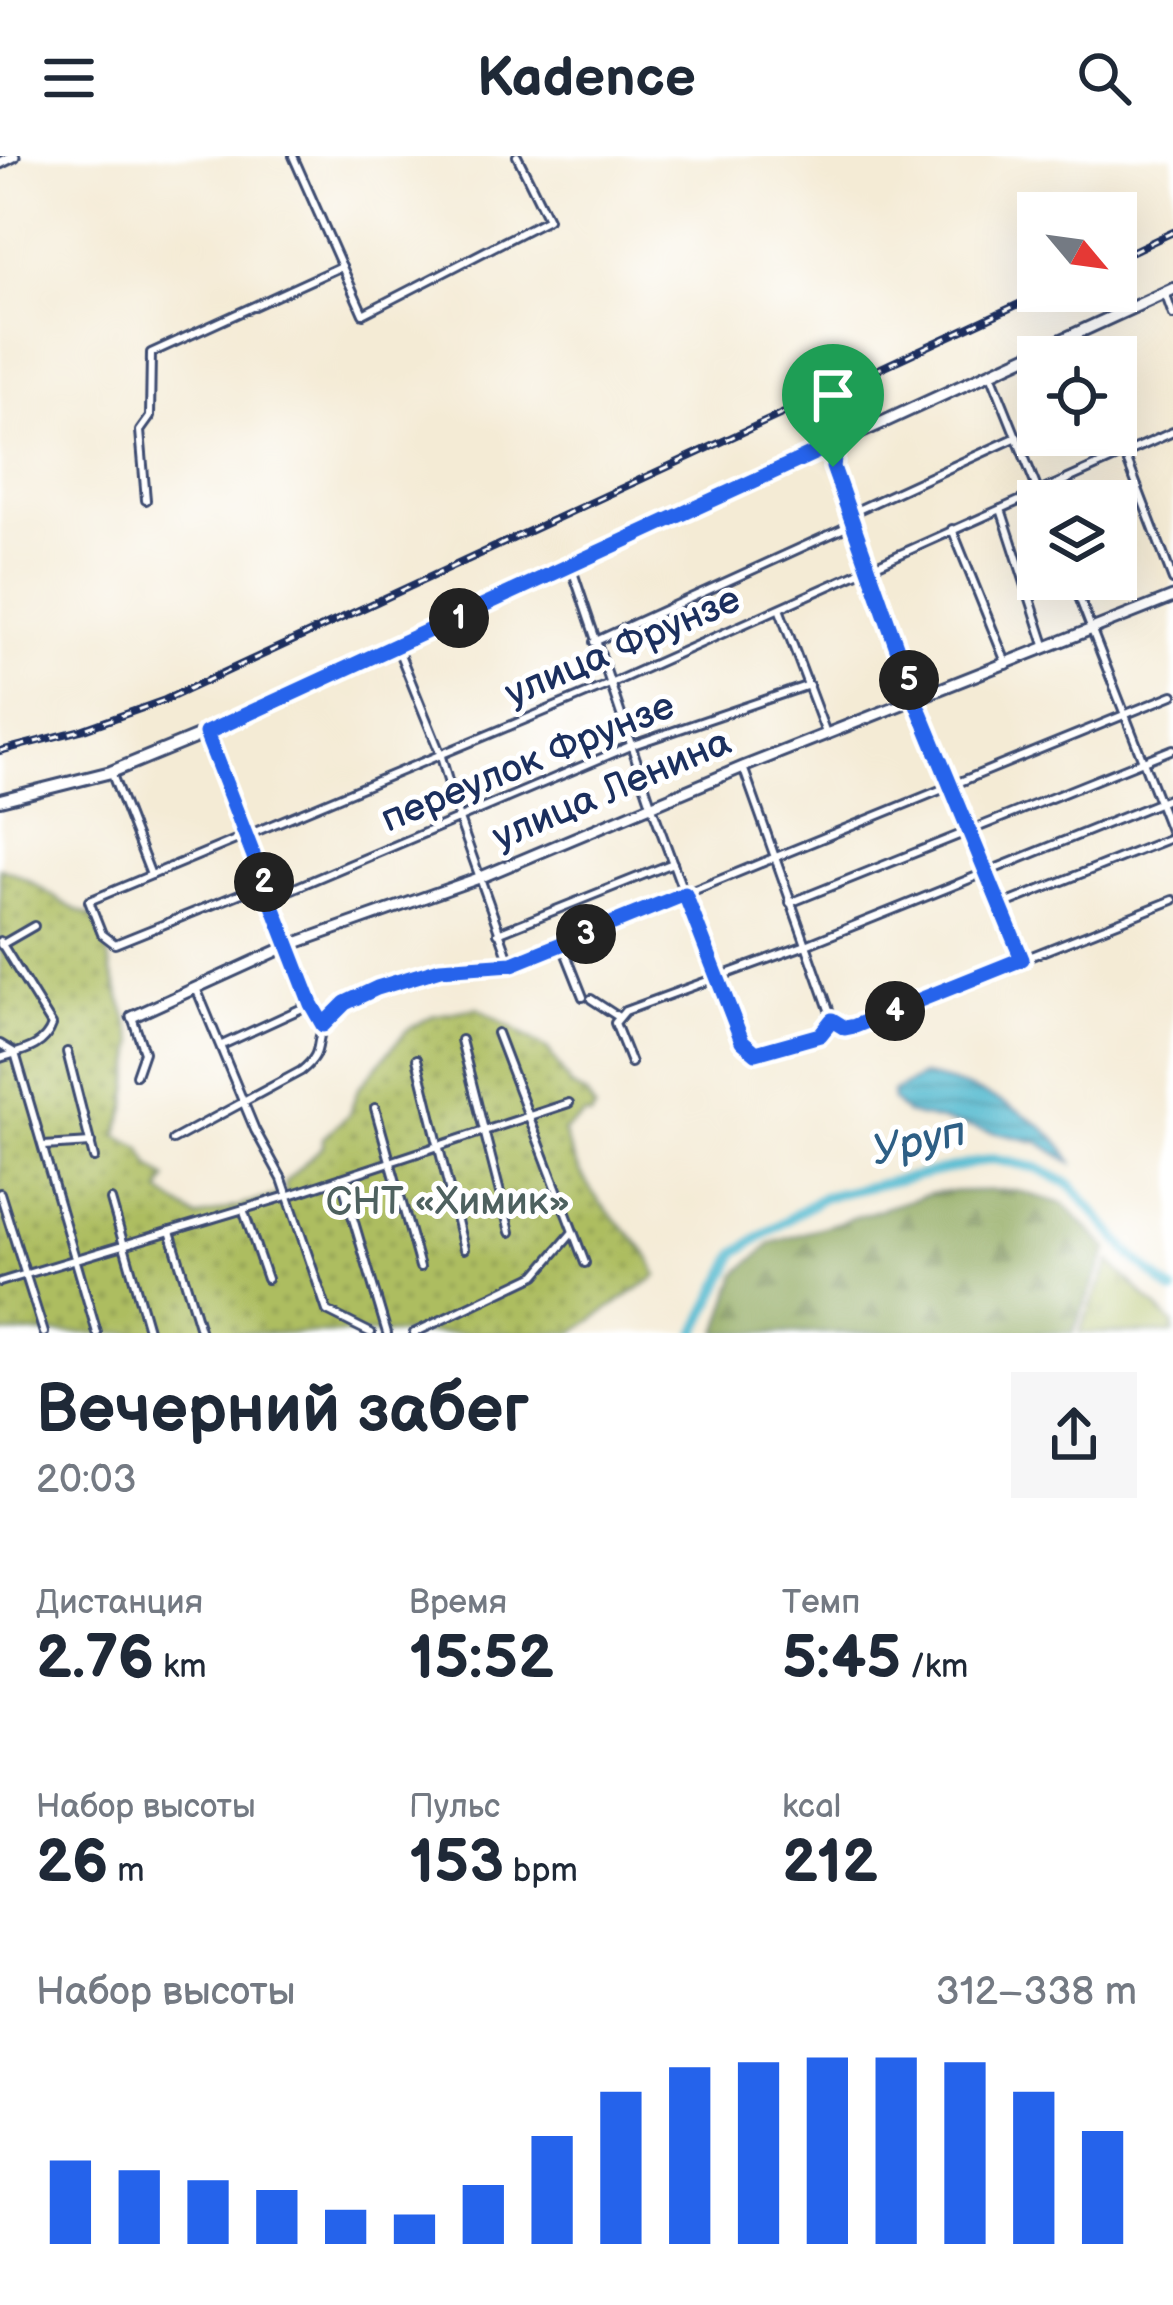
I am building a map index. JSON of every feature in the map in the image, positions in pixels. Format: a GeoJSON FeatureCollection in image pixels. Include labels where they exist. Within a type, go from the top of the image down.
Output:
{"type":"FeatureCollection","features":[{"type":"Feature","properties":{"kind":"main road"},"geometry":{"type":"LineString","coordinates":[[0,163],[14,156]]}},
{"type":"Feature","properties":{"kind":"main road"},"geometry":{"type":"LineString","coordinates":[[0,800],[111,772],[206,733],[1169,291]]}},
{"type":"Feature","properties":{"kind":"main road","name":"улица Ленина"},"geometry":{"type":"LineString","coordinates":[[132,1017],[290,945],[479,878],[743,767],[1173,597]]}},
{"type":"Feature","properties":{"kind":"main road"},"geometry":{"type":"LineString","coordinates":[[206,733],[290,945]]}},
{"type":"Feature","properties":{"kind":"street"},"geometry":{"type":"LineString","coordinates":[[293,156],[363,314],[548,219],[517,156]]}},
{"type":"Feature","properties":{"kind":"street"},"geometry":{"type":"LineString","coordinates":[[146,500],[140,431],[150,417],[151,352],[342,266]]}},
{"type":"Feature","properties":{"kind":"street"},"geometry":{"type":"LineString","coordinates":[[1169,291],[1173,315]]}},
{"type":"Feature","properties":{"kind":"street"},"geometry":{"type":"LineString","coordinates":[[850,514],[1017,437],[992,374]]}},
{"type":"Feature","properties":{"kind":"street","name":"улица Фрунзе"},"geometry":{"type":"LineString","coordinates":[[1137,447],[1173,432]]}},
{"type":"Feature","properties":{"kind":"street"},"geometry":{"type":"LineString","coordinates":[[836,443],[833,467],[916,702],[1022,959]]}},
{"type":"Feature","properties":{"kind":"street","name":"улица Фрунзе"},"geometry":{"type":"LineString","coordinates":[[1062,480],[1115,456]]}},
{"type":"Feature","properties":{"kind":"street"},"geometry":{"type":"LineString","coordinates":[[1126,456],[1173,580]]}},
{"type":"Feature","properties":{"kind":"street","name":"улица Фрунзе"},"geometry":{"type":"LineString","coordinates":[[265,884],[116,944],[103,934],[89,902],[610,684],[1017,501]]}},
{"type":"Feature","properties":{"kind":"street"},"geometry":{"type":"LineString","coordinates":[[1000,509],[1046,648]]}},
{"type":"Feature","properties":{"kind":"street"},"geometry":{"type":"LineString","coordinates":[[594,642],[853,524]]}},
{"type":"Feature","properties":{"kind":"street"},"geometry":{"type":"LineString","coordinates":[[952,529],[1007,664]]}},
{"type":"Feature","properties":{"kind":"street"},"geometry":{"type":"LineString","coordinates":[[571,566],[652,807],[716,980],[748,1050],[756,1053],[820,1035],[832,1020]]}},
{"type":"Feature","properties":{"kind":"street"},"geometry":{"type":"LineString","coordinates":[[1000,906],[1173,837],[1080,600]]}},
{"type":"Feature","properties":{"kind":"street"},"geometry":{"type":"LineString","coordinates":[[779,609],[827,736]]}},
{"type":"Feature","properties":{"kind":"street"},"geometry":{"type":"LineString","coordinates":[[397,647],[440,753],[512,964]]}},
{"type":"Feature","properties":{"kind":"street","name":"переулок Фрунзе"},"geometry":{"type":"LineString","coordinates":[[270,898],[630,746],[808,685]]}},
{"type":"Feature","properties":{"kind":"street"},"geometry":{"type":"LineString","coordinates":[[173,1140],[316,1060],[323,1025],[345,1003],[377,988],[440,969],[512,964],[1173,695]]}},
{"type":"Feature","properties":{"kind":"street"},"geometry":{"type":"LineString","coordinates":[[790,903],[1173,749]]}},
{"type":"Feature","properties":{"kind":"street"},"geometry":{"type":"LineString","coordinates":[[743,767],[832,1020],[845,1028],[1173,900]]}},
{"type":"Feature","properties":{"kind":"street"},"geometry":{"type":"LineString","coordinates":[[111,772],[152,875]]}},
{"type":"Feature","properties":{"kind":"street"},"geometry":{"type":"LineString","coordinates":[[617,1016],[1173,797]]}},
{"type":"Feature","properties":{"kind":"street"},"geometry":{"type":"LineString","coordinates":[[498,933],[674,862]]}},
{"type":"Feature","properties":{"kind":"street"},"geometry":{"type":"LineString","coordinates":[[0,1058],[48,1037],[52,1025],[1,944],[34,926]]}},
{"type":"Feature","properties":{"kind":"street"},"geometry":{"type":"LineString","coordinates":[[562,944],[587,998],[617,1016]]}},
{"type":"Feature","properties":{"kind":"street"},"geometry":{"type":"LineString","coordinates":[[290,945],[323,1025]]}},
{"type":"Feature","properties":{"kind":"street"},"geometry":{"type":"LineString","coordinates":[[196,988],[287,1196],[328,1311],[371,1333]]}},
{"type":"Feature","properties":{"kind":"street"},"geometry":{"type":"LineString","coordinates":[[221,1045],[311,1004]]}},
{"type":"Feature","properties":{"kind":"street"},"geometry":{"type":"LineString","coordinates":[[617,1016],[631,1063]]}},
{"type":"Feature","properties":{"kind":"street","name":"улица Ленина"},"geometry":{"type":"LineString","coordinates":[[132,1017],[144,1052],[136,1075]]}},
{"type":"Feature","properties":{"kind":"street"},"geometry":{"type":"LineString","coordinates":[[497,1034],[585,1263]]}},
{"type":"Feature","properties":{"kind":"street"},"geometry":{"type":"LineString","coordinates":[[461,1040],[510,1232]]}},
{"type":"Feature","properties":{"kind":"street"},"geometry":{"type":"LineString","coordinates":[[0,1044],[15,1053],[97,1333]]}},
{"type":"Feature","properties":{"kind":"street"},"geometry":{"type":"LineString","coordinates":[[67,1052],[94,1158]]}},
{"type":"Feature","properties":{"kind":"street"},"geometry":{"type":"LineString","coordinates":[[417,1058],[464,1250]]}},
{"type":"Feature","properties":{"kind":"street"},"geometry":{"type":"LineString","coordinates":[[0,1282],[287,1196],[569,1103]]}},
{"type":"Feature","properties":{"kind":"street"},"geometry":{"type":"LineString","coordinates":[[375,1108],[420,1267]]}},
{"type":"Feature","properties":{"kind":"street"},"geometry":{"type":"LineString","coordinates":[[44,1146],[91,1143]]}},
{"type":"Feature","properties":{"kind":"street"},"geometry":{"type":"LineString","coordinates":[[341,1178],[387,1333]]}},
{"type":"Feature","properties":{"kind":"street"},"geometry":{"type":"LineString","coordinates":[[0,1193],[44,1333]]}},
{"type":"Feature","properties":{"kind":"street"},"geometry":{"type":"LineString","coordinates":[[111,1200],[149,1333]]}},
{"type":"Feature","properties":{"kind":"street"},"geometry":{"type":"LineString","coordinates":[[243,1209],[267,1279]]}},
{"type":"Feature","properties":{"kind":"street"},"geometry":{"type":"LineString","coordinates":[[170,1231],[201,1333]]}},
{"type":"Feature","properties":{"kind":"street"},"geometry":{"type":"LineString","coordinates":[[414,1333],[536,1275],[572,1233]]}},
{"type":"Feature","properties":{"kind":"green space","name":"СНТ «Химик»"},"geometry":{"type":"Polygon","coordinates":[[[0,868],[92,916],[107,946],[135,1042],[127,1105],[117,1136],[141,1148],[150,1166],[167,1179],[160,1192],[197,1218],[286,1196],[285,1182],[349,1114],[358,1089],[407,1030],[432,1016],[477,1008],[548,1050],[571,1086],[586,1095],[595,1109],[563,1131],[570,1151],[592,1191],[642,1247],[657,1276],[573,1333],[0,1333],[0,868]]]}},
{"type":"Feature","properties":{"kind":"green space"},"geometry":{"type":"Polygon","coordinates":[[[1013,1190],[1064,1204],[1108,1249],[1073,1333],[718,1333],[737,1274],[772,1243],[936,1192],[1013,1190]]]}},
{"type":"Feature","properties":{"kind":"green space"},"geometry":{"type":"Polygon","coordinates":[[[1110,1262],[1173,1324],[1173,1333],[1079,1333],[1110,1262]]]}},
{"type":"Feature","properties":{"kind":"water"},"geometry":{"type":"Polygon","coordinates":[[[922,1076],[985,1094],[1028,1117],[1062,1146],[1072,1163],[1038,1142],[905,1113],[892,1092],[922,1076]]]}},
{"type":"Feature","properties":{"kind":"waterway","name":"Уруп"},"geometry":{"type":"LineString","coordinates":[[696,1333],[737,1252],[823,1197],[992,1159],[1037,1168],[1071,1185],[1131,1255],[1173,1292]]}},
{"type":"Feature","properties":{"kind":"railway"},"geometry":{"type":"LineString","coordinates":[[1137,249],[1173,232]]}},
{"type":"Feature","properties":{"kind":"railway"},"geometry":{"type":"LineString","coordinates":[[0,751],[81,730],[165,700],[1017,305]]}},
{"type":"Feature","properties":{"kind":"route"},"geometry":{"type":"LineString","coordinates":[[836,443],[833,467],[916,702],[1022,959],[855,1026],[845,1028],[832,1020],[820,1035],[756,1053],[742,1041],[685,894],[512,964],[440,969],[377,988],[345,1003],[323,1025],[206,733],[836,443]]}}]}
